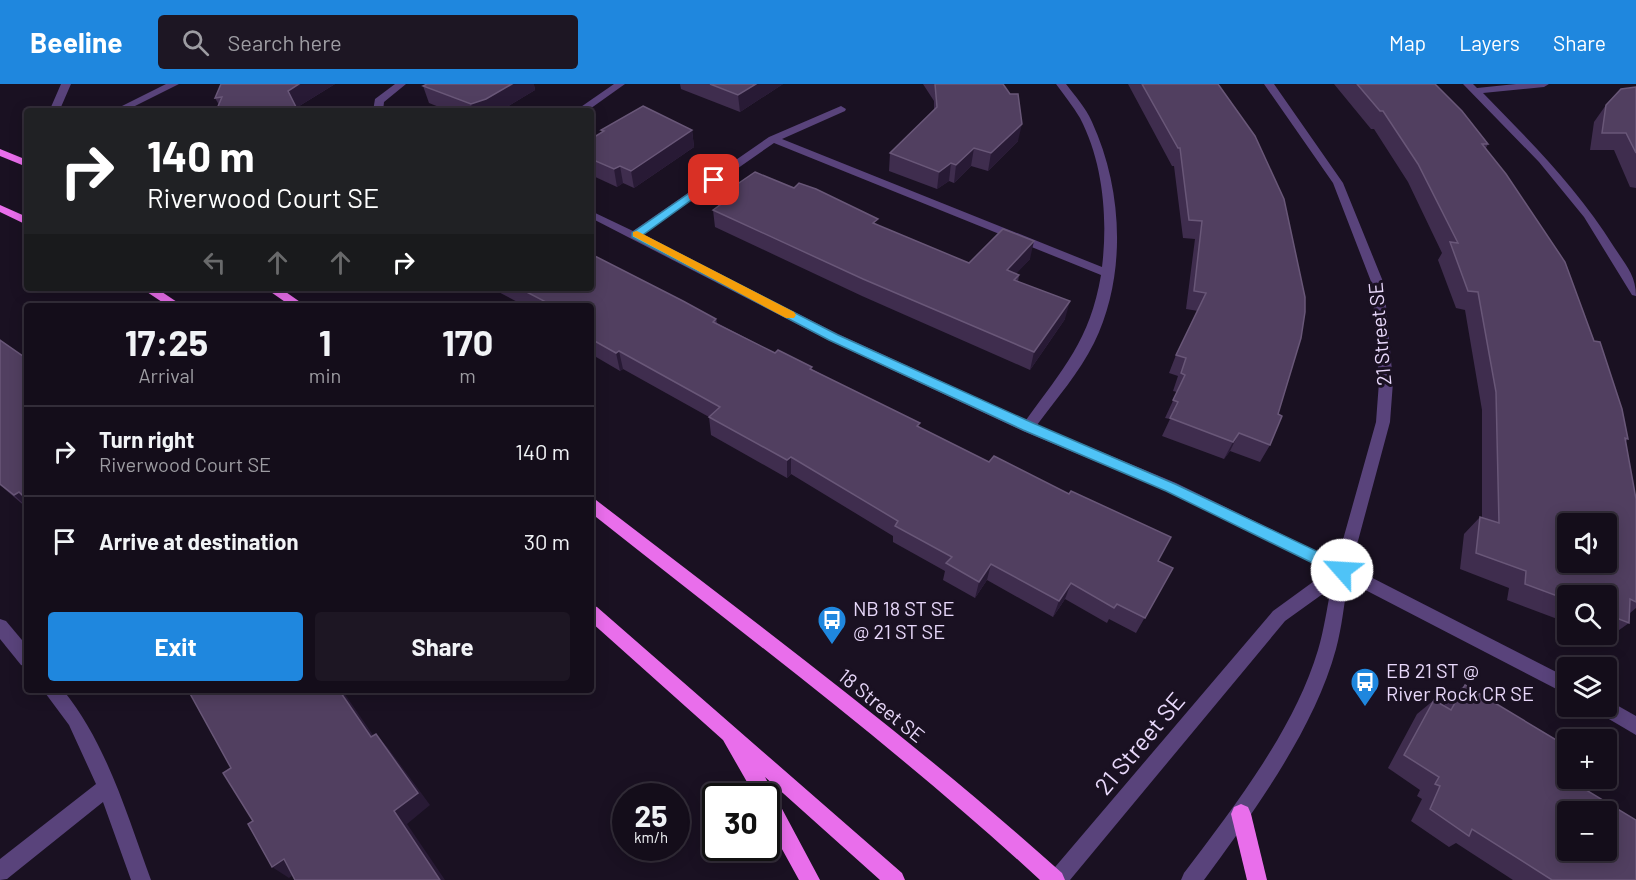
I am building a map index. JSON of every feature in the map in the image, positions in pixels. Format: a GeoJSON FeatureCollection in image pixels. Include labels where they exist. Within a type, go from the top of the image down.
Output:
{"type":"FeatureCollection","features":[{"type":"Feature","properties":{"kind":"main road"},"geometry":{"type":"LineString","coordinates":[[0,152],[24,163]]}},
{"type":"Feature","properties":{"kind":"main road"},"geometry":{"type":"LineString","coordinates":[[0,208],[24,220]]}},
{"type":"Feature","properties":{"kind":"main road"},"geometry":{"type":"LineString","coordinates":[[152,291],[172,303]]}},
{"type":"Feature","properties":{"kind":"main road"},"geometry":{"type":"LineString","coordinates":[[276,291],[295,303]]}},
{"type":"Feature","properties":{"kind":"main road","name":"18 Street SE"},"geometry":{"type":"LineString","coordinates":[[594,506],[850,707],[1056,880]]}},
{"type":"Feature","properties":{"kind":"main road"},"geometry":{"type":"LineString","coordinates":[[594,615],[895,880]]}},
{"type":"Feature","properties":{"kind":"main road"},"geometry":{"type":"LineString","coordinates":[[724,728],[757,783]]}},
{"type":"Feature","properties":{"kind":"main road"},"geometry":{"type":"LineString","coordinates":[[1241,814],[1257,880]]}},
{"type":"Feature","properties":{"kind":"main road"},"geometry":{"type":"LineString","coordinates":[[780,824],[810,880]]}},
{"type":"Feature","properties":{"kind":"street"},"geometry":{"type":"LineString","coordinates":[[56,108],[66,84]]}},
{"type":"Feature","properties":{"kind":"street"},"geometry":{"type":"LineString","coordinates":[[123,108],[174,84]]}},
{"type":"Feature","properties":{"kind":"street"},"geometry":{"type":"LineString","coordinates":[[377,108],[384,94],[401,84]]}},
{"type":"Feature","properties":{"kind":"street"},"geometry":{"type":"LineString","coordinates":[[584,108],[620,84]]}},
{"type":"Feature","properties":{"kind":"street"},"geometry":{"type":"LineString","coordinates":[[1028,427],[1076,362],[1094,329],[1109,274],[1110,228],[1105,170],[1086,120],[1062,84]]}},
{"type":"Feature","properties":{"kind":"street","name":"21 Street SE"},"geometry":{"type":"LineString","coordinates":[[1191,880],[1241,814],[1302,714],[1328,650],[1342,570],[1383,422],[1386,382],[1378,284],[1338,183],[1269,84]]}},
{"type":"Feature","properties":{"kind":"street"},"geometry":{"type":"LineString","coordinates":[[1468,84],[1543,160],[1589,216],[1636,292]]}},
{"type":"Feature","properties":{"kind":"street"},"geometry":{"type":"LineString","coordinates":[[1477,92],[1544,84]]}},
{"type":"Feature","properties":{"kind":"street"},"geometry":{"type":"LineString","coordinates":[[635,235],[773,139],[841,109]]}},
{"type":"Feature","properties":{"kind":"street"},"geometry":{"type":"LineString","coordinates":[[773,139],[1109,274]]}},
{"type":"Feature","properties":{"kind":"street"},"geometry":{"type":"LineString","coordinates":[[594,215],[833,337],[1028,427],[1171,488],[1342,570],[1557,681]]}},
{"type":"Feature","properties":{"kind":"street","name":"21 Street SE"},"geometry":{"type":"LineString","coordinates":[[1056,880],[1280,616],[1342,570]]}},
{"type":"Feature","properties":{"kind":"street"},"geometry":{"type":"LineString","coordinates":[[0,626],[24,655]]}},
{"type":"Feature","properties":{"kind":"street"},"geometry":{"type":"LineString","coordinates":[[54,693],[75,719],[107,787],[141,880]]}},
{"type":"Feature","properties":{"kind":"street"},"geometry":{"type":"LineString","coordinates":[[1617,714],[1636,726]]}},
{"type":"Feature","properties":{"kind":"street"},"geometry":{"type":"LineString","coordinates":[[0,872],[107,787]]}},
{"type":"Feature","properties":{"kind":"building"},"geometry":{"type":"Polygon","coordinates":[[[221,84],[299,84],[288,91],[296,108],[217,108],[222,97],[215,98],[221,84]]]}},
{"type":"Feature","properties":{"kind":"building"},"geometry":{"type":"Polygon","coordinates":[[[427,84],[512,84],[486,99],[471,104],[423,86],[427,84]]]}},
{"type":"Feature","properties":{"kind":"building"},"geometry":{"type":"Polygon","coordinates":[[[710,84],[756,84],[738,95],[710,84]]]}},
{"type":"Feature","properties":{"kind":"building"},"geometry":{"type":"Polygon","coordinates":[[[935,84],[1003,84],[1010,94],[1018,94],[1022,124],[991,153],[974,148],[956,165],[951,163],[939,172],[890,153],[937,107],[935,84]]]}},
{"type":"Feature","properties":{"kind":"building"},"geometry":{"type":"Polygon","coordinates":[[[1142,84],[1218,84],[1255,136],[1284,199],[1305,297],[1305,312],[1301,338],[1278,414],[1282,416],[1270,445],[1239,433],[1233,442],[1170,418],[1178,402],[1173,400],[1185,375],[1181,373],[1186,358],[1176,355],[1206,293],[1194,291],[1202,221],[1189,220],[1180,148],[1142,84]]]}},
{"type":"Feature","properties":{"kind":"building"},"geometry":{"type":"Polygon","coordinates":[[[1357,84],[1435,84],[1462,111],[1488,144],[1482,144],[1506,174],[1565,262],[1594,341],[1600,342],[1622,409],[1628,439],[1625,438],[1636,499],[1636,602],[1630,599],[1629,623],[1617,618],[1617,585],[1557,585],[1557,596],[1525,584],[1526,571],[1476,553],[1480,517],[1499,523],[1496,392],[1478,292],[1468,291],[1450,242],[1458,243],[1418,164],[1383,111],[1380,111],[1357,84]]]}},
{"type":"Feature","properties":{"kind":"building"},"geometry":{"type":"Polygon","coordinates":[[[1636,87],[1636,153],[1626,133],[1602,133],[1606,105],[1621,89],[1636,87]]]}},
{"type":"Feature","properties":{"kind":"building"},"geometry":{"type":"Polygon","coordinates":[[[643,106],[692,130],[631,171],[620,166],[614,169],[594,160],[594,137],[604,131],[601,130],[643,106]]]}},
{"type":"Feature","properties":{"kind":"building"},"geometry":{"type":"Polygon","coordinates":[[[755,172],[794,188],[799,183],[816,189],[878,219],[873,223],[969,263],[1003,229],[1034,241],[1007,270],[1019,275],[1014,280],[1070,301],[1034,352],[863,279],[713,210],[724,202],[717,198],[755,172]]]}},
{"type":"Feature","properties":{"kind":"building"},"geometry":{"type":"Polygon","coordinates":[[[594,256],[716,319],[713,322],[775,353],[778,350],[812,367],[810,369],[920,423],[917,426],[989,462],[994,456],[1069,494],[1071,491],[1171,537],[1158,561],[1173,568],[1145,618],[1117,604],[1114,608],[1071,583],[1059,601],[991,564],[979,582],[946,563],[952,557],[895,526],[898,521],[791,457],[787,460],[709,417],[720,407],[619,351],[616,353],[594,341],[594,303],[548,303],[525,291],[594,291],[594,256]]]}},
{"type":"Feature","properties":{"kind":"building"},"geometry":{"type":"Polygon","coordinates":[[[0,340],[24,357],[24,497],[19,492],[14,495],[0,484],[0,340]]]}},
{"type":"Feature","properties":{"kind":"building"},"geometry":{"type":"Polygon","coordinates":[[[1465,685],[1557,740],[1557,789],[1586,789],[1604,801],[1557,801],[1557,861],[1617,861],[1617,809],[1636,820],[1636,880],[1552,880],[1472,829],[1469,836],[1430,809],[1440,786],[1435,784],[1439,777],[1404,755],[1434,700],[1451,710],[1465,685]]]}},
{"type":"Feature","properties":{"kind":"building"},"geometry":{"type":"Polygon","coordinates":[[[190,693],[341,693],[371,737],[376,734],[418,793],[394,811],[440,880],[295,880],[284,859],[272,867],[248,824],[253,821],[223,773],[231,768],[190,693]]]}},
{"type":"Feature","properties":{"kind":"slow traffic"},"geometry":{"type":"LineString","coordinates":[[637,234],[635,235],[790,315]]}},
{"type":"Feature","properties":{"kind":"place","name":"NB 18 ST SE @ 21 ST SE"},"geometry":{"type":"Point","coordinates":[832,646]}},
{"type":"Feature","properties":{"kind":"place","name":"EB 21 ST @ River Rock CR SE"},"geometry":{"type":"Point","coordinates":[1365,708]}},
{"type":"Feature","properties":{"kind":"route"},"geometry":{"type":"LineString","coordinates":[[714,180],[635,235],[833,337],[1028,427],[1171,488],[1342,570]]}}]}
